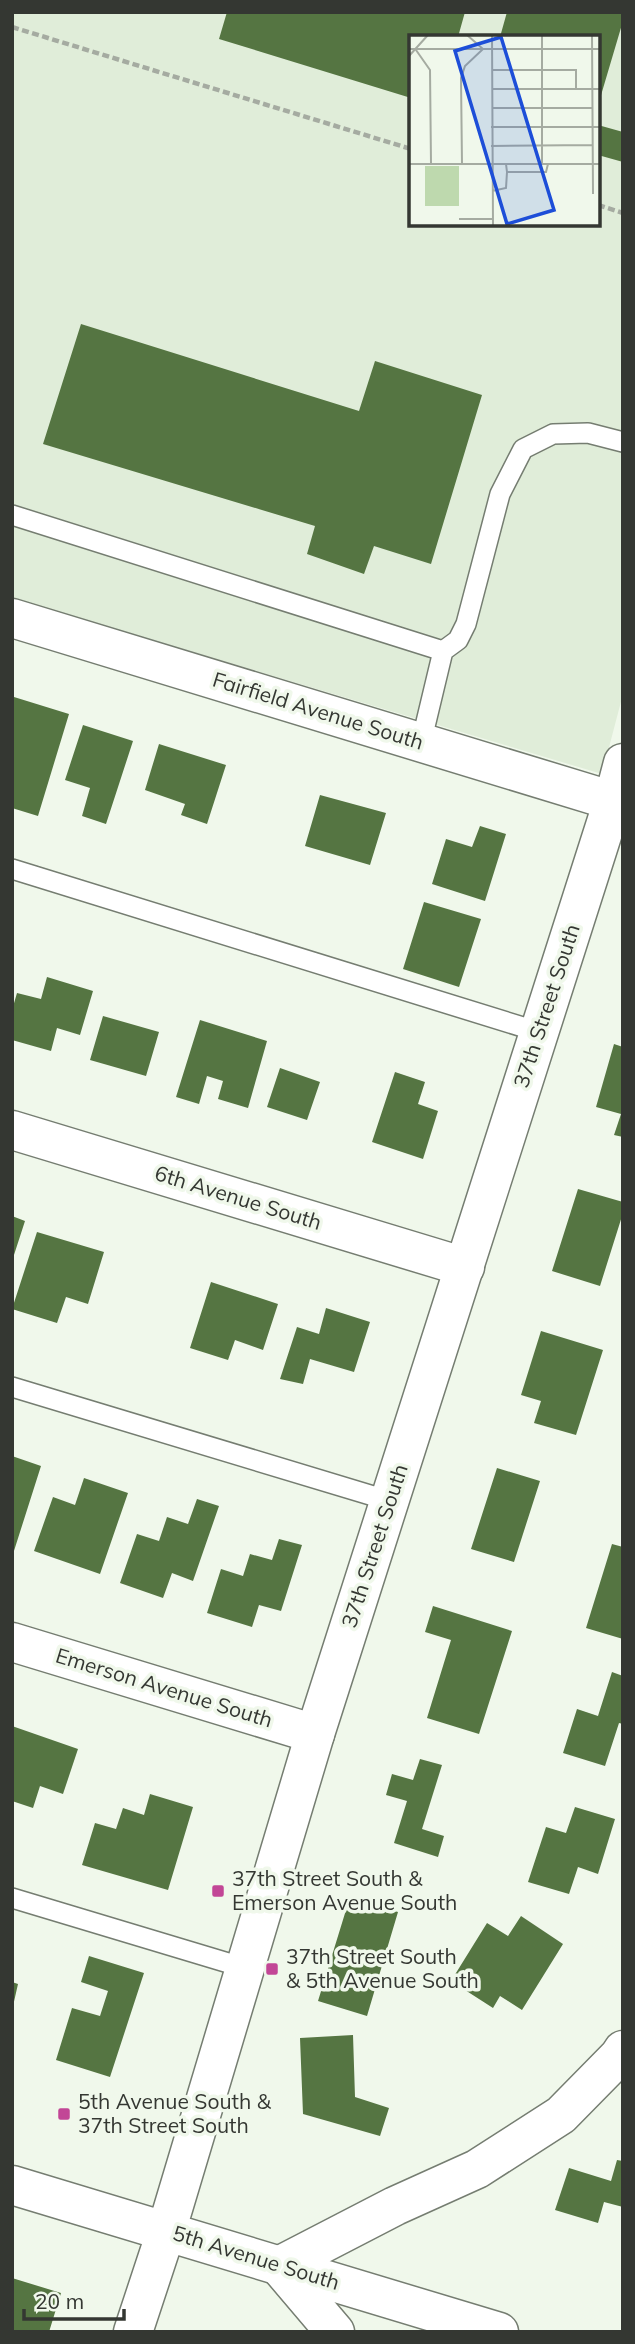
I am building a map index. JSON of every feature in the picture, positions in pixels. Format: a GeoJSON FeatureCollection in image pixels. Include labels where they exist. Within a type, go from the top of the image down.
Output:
{"type":"FeatureCollection","features":[{"type":"Feature","properties":{"kind":"street","name":"Fairfield Avenue South"},"geometry":{"type":"LineString","coordinates":[[12,618],[618,803]]}},
{"type":"Feature","properties":{"kind":"street","name":"37th Street South"},"geometry":{"type":"LineString","coordinates":[[133,2332],[166,2231],[315,1734],[539,1032],[618,803],[623,763]]}},
{"type":"Feature","properties":{"kind":"street","name":"6th Avenue South"},"geometry":{"type":"LineString","coordinates":[[12,1130],[465,1267]]}},
{"type":"Feature","properties":{"kind":"street","name":"Emerson Avenue South"},"geometry":{"type":"LineString","coordinates":[[12,1642],[315,1734]]}},
{"type":"Feature","properties":{"kind":"street"},"geometry":{"type":"LineString","coordinates":[[335,2332],[279,2266],[395,2206],[478,2169],[561,2115],[623,2050]]}},
{"type":"Feature","properties":{"kind":"street","name":"5th Avenue South"},"geometry":{"type":"LineString","coordinates":[[12,2185],[499,2332]]}},
{"type":"Feature","properties":{"kind":"lane"},"geometry":{"type":"LineString","coordinates":[[421,743],[443,651],[458,640],[466,624],[500,494],[523,449],[553,434],[588,433],[623,442]]}},
{"type":"Feature","properties":{"kind":"lane"},"geometry":{"type":"LineString","coordinates":[[12,515],[443,651]]}},
{"type":"Feature","properties":{"kind":"lane"},"geometry":{"type":"LineString","coordinates":[[12,869],[539,1032]]}},
{"type":"Feature","properties":{"kind":"lane"},"geometry":{"type":"LineString","coordinates":[[12,1387],[390,1501]]}},
{"type":"Feature","properties":{"kind":"lane"},"geometry":{"type":"LineString","coordinates":[[12,1898],[245,1968]]}},
{"type":"Feature","properties":{"kind":"path"},"geometry":{"type":"LineString","coordinates":[[12,27],[409,148]]}},
{"type":"Feature","properties":{"kind":"path"},"geometry":{"type":"LineString","coordinates":[[600,206],[623,213]]}},
{"type":"Feature","properties":{"kind":"shaded area"},"geometry":{"type":"Polygon","coordinates":[[[12,12],[623,12],[623,694],[602,774],[12,598],[12,12]]]}},
{"type":"Feature","properties":{"kind":"building"},"geometry":{"type":"Polygon","coordinates":[[[227,12],[465,12],[459,35],[409,35],[409,97],[219,39],[227,12]]]}},
{"type":"Feature","properties":{"kind":"building"},"geometry":{"type":"Polygon","coordinates":[[[507,12],[623,12],[623,21],[600,99],[600,35],[501,35],[507,12]]]}},
{"type":"Feature","properties":{"kind":"building"},"geometry":{"type":"Polygon","coordinates":[[[600,126],[623,132],[623,162],[600,156],[600,126]]]}},
{"type":"Feature","properties":{"kind":"building"},"geometry":{"type":"Polygon","coordinates":[[[81,324],[359,411],[375,361],[482,395],[431,564],[374,546],[364,574],[307,554],[315,526],[43,444],[81,324]]]}},
{"type":"Feature","properties":{"kind":"building"},"geometry":{"type":"Polygon","coordinates":[[[14,697],[69,714],[38,816],[12,808],[14,697]]]}},
{"type":"Feature","properties":{"kind":"building"},"geometry":{"type":"Polygon","coordinates":[[[83,725],[133,741],[106,824],[82,816],[90,788],[65,780],[83,725]]]}},
{"type":"Feature","properties":{"kind":"building"},"geometry":{"type":"Polygon","coordinates":[[[159,744],[226,765],[207,824],[181,815],[185,804],[145,790],[159,744]]]}},
{"type":"Feature","properties":{"kind":"building"},"geometry":{"type":"Polygon","coordinates":[[[320,795],[386,813],[370,865],[305,846],[320,795]]]}},
{"type":"Feature","properties":{"kind":"building"},"geometry":{"type":"Polygon","coordinates":[[[480,826],[506,834],[485,901],[432,884],[446,839],[472,847],[480,826]]]}},
{"type":"Feature","properties":{"kind":"building"},"geometry":{"type":"Polygon","coordinates":[[[424,902],[481,919],[459,987],[403,969],[424,902]]]}},
{"type":"Feature","properties":{"kind":"building"},"geometry":{"type":"Polygon","coordinates":[[[47,977],[93,991],[80,1035],[57,1028],[51,1051],[12,1040],[12,1010],[17,993],[41,999],[47,977]]]}},
{"type":"Feature","properties":{"kind":"building"},"geometry":{"type":"Polygon","coordinates":[[[103,1016],[159,1032],[146,1076],[90,1060],[103,1016]]]}},
{"type":"Feature","properties":{"kind":"building"},"geometry":{"type":"Polygon","coordinates":[[[200,1020],[267,1041],[248,1108],[218,1099],[223,1081],[207,1076],[199,1104],[176,1097],[200,1020]]]}},
{"type":"Feature","properties":{"kind":"building"},"geometry":{"type":"Polygon","coordinates":[[[614,1044],[623,1047],[623,1137],[614,1135],[621,1114],[596,1107],[614,1044]]]}},
{"type":"Feature","properties":{"kind":"building"},"geometry":{"type":"Polygon","coordinates":[[[280,1068],[320,1082],[307,1120],[267,1107],[280,1068]]]}},
{"type":"Feature","properties":{"kind":"building"},"geometry":{"type":"Polygon","coordinates":[[[395,1072],[425,1082],[418,1104],[438,1111],[423,1159],[372,1142],[395,1072]]]}},
{"type":"Feature","properties":{"kind":"building"},"geometry":{"type":"Polygon","coordinates":[[[578,1189],[623,1202],[623,1213],[600,1286],[552,1271],[578,1189]]]}},
{"type":"Feature","properties":{"kind":"building"},"geometry":{"type":"Polygon","coordinates":[[[12,1216],[25,1221],[13,1258],[12,1257],[12,1216]]]}},
{"type":"Feature","properties":{"kind":"building"},"geometry":{"type":"Polygon","coordinates":[[[37,1232],[104,1252],[88,1304],[66,1297],[57,1323],[12,1309],[37,1232]]]}},
{"type":"Feature","properties":{"kind":"building"},"geometry":{"type":"Polygon","coordinates":[[[211,1282],[278,1304],[263,1350],[235,1340],[228,1360],[190,1348],[211,1282]]]}},
{"type":"Feature","properties":{"kind":"building"},"geometry":{"type":"Polygon","coordinates":[[[326,1308],[370,1322],[354,1372],[310,1359],[303,1384],[280,1379],[297,1327],[319,1334],[326,1308]]]}},
{"type":"Feature","properties":{"kind":"building"},"geometry":{"type":"Polygon","coordinates":[[[541,1331],[603,1350],[576,1435],[534,1423],[541,1401],[521,1395],[541,1331]]]}},
{"type":"Feature","properties":{"kind":"building"},"geometry":{"type":"Polygon","coordinates":[[[12,1456],[41,1466],[13,1554],[12,1553],[12,1456]]]}},
{"type":"Feature","properties":{"kind":"building"},"geometry":{"type":"Polygon","coordinates":[[[497,1468],[540,1481],[514,1562],[471,1549],[497,1468]]]}},
{"type":"Feature","properties":{"kind":"building"},"geometry":{"type":"Polygon","coordinates":[[[84,1478],[128,1493],[100,1574],[34,1551],[53,1497],[75,1505],[84,1478]]]}},
{"type":"Feature","properties":{"kind":"building"},"geometry":{"type":"Polygon","coordinates":[[[197,1499],[219,1506],[193,1581],[172,1573],[163,1598],[120,1583],[137,1534],[159,1541],[167,1517],[188,1524],[197,1499]]]}},
{"type":"Feature","properties":{"kind":"building"},"geometry":{"type":"Polygon","coordinates":[[[279,1539],[302,1545],[281,1611],[259,1605],[252,1627],[207,1613],[221,1569],[243,1576],[250,1554],[272,1560],[279,1539]]]}},
{"type":"Feature","properties":{"kind":"building"},"geometry":{"type":"Polygon","coordinates":[[[612,1544],[623,1547],[623,1639],[586,1628],[612,1544]]]}},
{"type":"Feature","properties":{"kind":"building"},"geometry":{"type":"Polygon","coordinates":[[[433,1606],[512,1631],[479,1734],[427,1718],[451,1640],[425,1632],[433,1606]]]}},
{"type":"Feature","properties":{"kind":"building"},"geometry":{"type":"Polygon","coordinates":[[[612,1672],[623,1676],[623,1724],[619,1723],[605,1766],[563,1753],[577,1709],[598,1716],[612,1672]]]}},
{"type":"Feature","properties":{"kind":"building"},"geometry":{"type":"Polygon","coordinates":[[[12,1726],[78,1749],[63,1794],[40,1786],[33,1808],[12,1801],[12,1726]]]}},
{"type":"Feature","properties":{"kind":"building"},"geometry":{"type":"Polygon","coordinates":[[[420,1759],[442,1765],[422,1829],[444,1836],[438,1857],[394,1843],[407,1801],[386,1795],[392,1774],[413,1780],[420,1759]]]}},
{"type":"Feature","properties":{"kind":"building"},"geometry":{"type":"Polygon","coordinates":[[[150,1794],[193,1807],[168,1890],[82,1865],[95,1823],[116,1829],[123,1808],[144,1815],[150,1794]]]}},
{"type":"Feature","properties":{"kind":"building"},"geometry":{"type":"Polygon","coordinates":[[[575,1807],[615,1819],[598,1874],[578,1867],[569,1894],[528,1882],[546,1827],[566,1833],[575,1807]]]}},
{"type":"Feature","properties":{"kind":"building"},"geometry":{"type":"Polygon","coordinates":[[[350,1897],[398,1912],[367,2016],[318,2001],[350,1897]]]}},
{"type":"Feature","properties":{"kind":"building"},"geometry":{"type":"Polygon","coordinates":[[[521,1916],[563,1944],[522,2010],[500,1996],[493,2008],[451,1981],[487,1923],[508,1936],[521,1916]]]}},
{"type":"Feature","properties":{"kind":"building"},"geometry":{"type":"Polygon","coordinates":[[[89,1956],[144,1973],[110,2077],[56,2060],[72,2008],[100,2016],[108,1991],[81,1982],[89,1956]]]}},
{"type":"Feature","properties":{"kind":"building"},"geometry":{"type":"Polygon","coordinates":[[[12,1982],[18,1984],[13,2006],[12,2006],[12,1982]]]}},
{"type":"Feature","properties":{"kind":"building"},"geometry":{"type":"Polygon","coordinates":[[[353,2035],[355,2097],[389,2108],[380,2136],[303,2114],[300,2038],[353,2035]]]}},
{"type":"Feature","properties":{"kind":"building"},"geometry":{"type":"Polygon","coordinates":[[[617,2160],[623,2161],[623,2207],[604,2202],[598,2223],[555,2210],[569,2168],[611,2181],[617,2160]]]}},
{"type":"Feature","properties":{"kind":"building"},"geometry":{"type":"Polygon","coordinates":[[[12,2278],[61,2293],[49,2332],[12,2332],[12,2278]]]}},
{"type":"Feature","properties":{"kind":"place","name":"37th Street South & Emerson Avenue South"},"geometry":{"type":"Point","coordinates":[218,1891]}},
{"type":"Feature","properties":{"kind":"place","name":"37th Street South & 5th Avenue South"},"geometry":{"type":"Point","coordinates":[272,1969]}},
{"type":"Feature","properties":{"kind":"place","name":"5th Avenue South & 37th Street South"},"geometry":{"type":"Point","coordinates":[64,2114]}}]}
